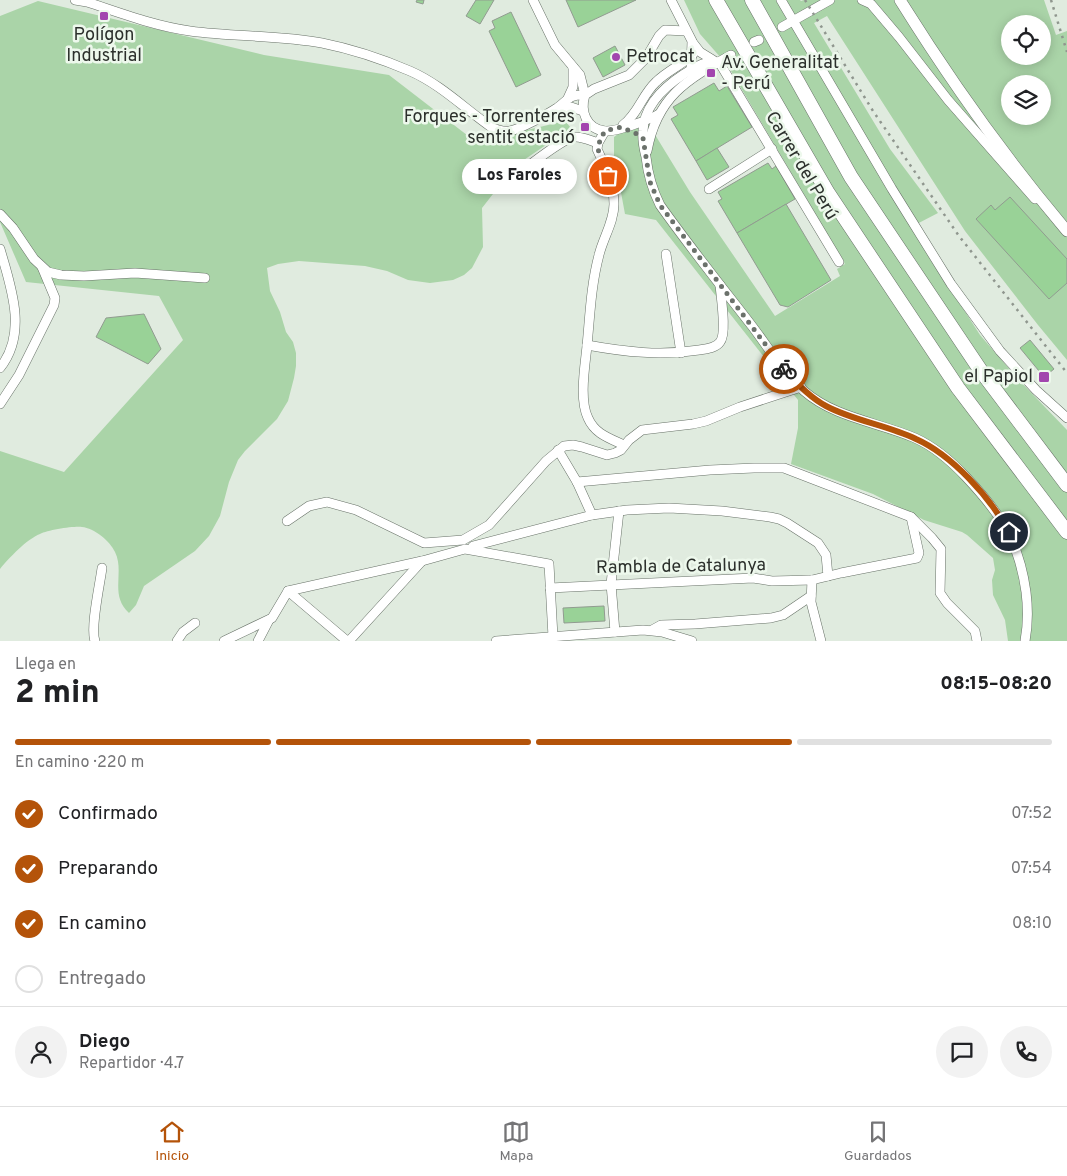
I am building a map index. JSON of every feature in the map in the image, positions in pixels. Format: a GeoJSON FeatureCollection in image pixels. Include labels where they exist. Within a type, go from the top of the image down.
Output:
{"type":"FeatureCollection","features":[{"type":"Feature","properties":{"kind":"highway"},"geometry":{"type":"LineString","coordinates":[[716,0],[828,193],[958,388],[1067,532]]}},
{"type":"Feature","properties":{"kind":"highway"},"geometry":{"type":"LineString","coordinates":[[752,0],[851,176],[981,371],[1067,485]]}},
{"type":"Feature","properties":{"kind":"main road"},"geometry":{"type":"LineString","coordinates":[[900,0],[991,134],[1066,230]]}},
{"type":"Feature","properties":{"kind":"street"},"geometry":{"type":"LineString","coordinates":[[75,0],[86,1],[138,18],[188,31],[291,39],[322,43],[350,50],[395,65],[428,80],[497,130],[510,131],[516,129],[557,108],[568,98],[573,87],[573,68]]}},
{"type":"Feature","properties":{"kind":"street"},"geometry":{"type":"LineString","coordinates":[[533,0],[555,46],[580,74],[584,95],[583,111],[594,128],[605,131],[644,121],[658,114]]}},
{"type":"Feature","properties":{"kind":"street"},"geometry":{"type":"LineString","coordinates":[[671,0],[692,41],[693,54],[690,74],[673,90],[672,95]]}},
{"type":"Feature","properties":{"kind":"street"},"geometry":{"type":"LineString","coordinates":[[781,0],[918,234],[956,291],[1000,351],[1036,390],[1067,418]]}},
{"type":"Feature","properties":{"kind":"street"},"geometry":{"type":"LineString","coordinates":[[782,27],[830,0]]}},
{"type":"Feature","properties":{"kind":"street"},"geometry":{"type":"LineString","coordinates":[[862,0],[871,4],[948,100],[1012,175],[1066,230]]}},
{"type":"Feature","properties":{"kind":"street"},"geometry":{"type":"LineString","coordinates":[[568,98],[584,95],[629,75],[646,58],[659,36],[665,30],[686,31]]}},
{"type":"Feature","properties":{"kind":"street","name":"Carrer del Perú"},"geometry":{"type":"LineString","coordinates":[[692,41],[700,52],[716,61],[772,149],[839,262]]}},
{"type":"Feature","properties":{"kind":"street"},"geometry":{"type":"LineString","coordinates":[[621,127],[634,116],[646,93],[655,82],[693,54]]}},
{"type":"Feature","properties":{"kind":"street"},"geometry":{"type":"LineString","coordinates":[[731,55],[692,69],[675,80],[658,95],[644,121],[643,138],[650,182],[660,205],[776,359],[801,388],[828,407],[928,444],[951,463],[977,489],[1004,523],[1020,560],[1027,600],[1025,641]]}},
{"type":"Feature","properties":{"kind":"street"},"geometry":{"type":"LineString","coordinates":[[646,159],[649,139],[658,114],[672,95],[716,61]]}},
{"type":"Feature","properties":{"kind":"street"},"geometry":{"type":"LineString","coordinates":[[557,108],[571,107],[583,111]]}},
{"type":"Feature","properties":{"kind":"street"},"geometry":{"type":"LineString","coordinates":[[621,127],[643,138]]}},
{"type":"Feature","properties":{"kind":"street"},"geometry":{"type":"LineString","coordinates":[[605,131],[598,143],[597,149],[613,190],[614,205],[612,218],[594,274],[590,298],[584,370],[584,408],[591,424],[600,434],[624,445]]}},
{"type":"Feature","properties":{"kind":"street"},"geometry":{"type":"LineString","coordinates":[[505,184],[546,153],[569,139],[580,138],[598,143]]}},
{"type":"Feature","properties":{"kind":"street"},"geometry":{"type":"LineString","coordinates":[[709,189],[772,149]]}},
{"type":"Feature","properties":{"kind":"street"},"geometry":{"type":"LineString","coordinates":[[0,214],[13,228],[34,260],[48,272],[61,275],[84,276],[135,273],[204,278]]}},
{"type":"Feature","properties":{"kind":"street"},"geometry":{"type":"LineString","coordinates":[[0,249],[11,287],[15,316],[13,343],[10,353],[0,368]]}},
{"type":"Feature","properties":{"kind":"street"},"geometry":{"type":"LineString","coordinates":[[666,254],[681,353]]}},
{"type":"Feature","properties":{"kind":"street"},"geometry":{"type":"LineString","coordinates":[[0,404],[19,375],[54,305],[55,298],[42,267]]}},
{"type":"Feature","properties":{"kind":"street"},"geometry":{"type":"LineString","coordinates":[[587,345],[624,352],[654,354],[681,353],[712,348],[720,343],[724,334],[720,285]]}},
{"type":"Feature","properties":{"kind":"street"},"geometry":{"type":"LineString","coordinates":[[258,641],[288,591],[422,561],[466,546],[489,525],[546,461],[564,446],[573,445],[607,454],[621,450],[624,445],[642,430],[694,424],[801,388]]}},
{"type":"Feature","properties":{"kind":"street"},"geometry":{"type":"LineString","coordinates":[[558,450],[592,514]]}},
{"type":"Feature","properties":{"kind":"street"},"geometry":{"type":"LineString","coordinates":[[576,482],[710,470],[784,468],[911,517],[941,549],[940,593],[947,604],[975,631],[977,641]]}},
{"type":"Feature","properties":{"kind":"street"},"geometry":{"type":"LineString","coordinates":[[287,521],[309,506],[327,502],[356,510],[424,543],[473,546],[592,514],[683,508],[728,512],[779,519],[818,543],[826,555],[828,576]]}},
{"type":"Feature","properties":{"kind":"street"},"geometry":{"type":"LineString","coordinates":[[615,632],[611,584],[619,511]]}},
{"type":"Feature","properties":{"kind":"street","name":"Rambla de Catalunya"},"geometry":{"type":"LineString","coordinates":[[550,588],[753,578],[772,581],[812,580],[917,558],[919,553],[911,517]]}},
{"type":"Feature","properties":{"kind":"street"},"geometry":{"type":"LineString","coordinates":[[466,546],[549,564],[553,637]]}},
{"type":"Feature","properties":{"kind":"street"},"geometry":{"type":"LineString","coordinates":[[288,591],[348,641],[422,561]]}},
{"type":"Feature","properties":{"kind":"street"},"geometry":{"type":"LineString","coordinates":[[95,641],[95,620],[102,568]]}},
{"type":"Feature","properties":{"kind":"street"},"geometry":{"type":"LineString","coordinates":[[812,580],[811,596],[821,641]]}},
{"type":"Feature","properties":{"kind":"street"},"geometry":{"type":"LineString","coordinates":[[652,630],[661,625],[771,618],[783,615],[811,596]]}},
{"type":"Feature","properties":{"kind":"street"},"geometry":{"type":"LineString","coordinates":[[224,641],[269,620]]}},
{"type":"Feature","properties":{"kind":"street"},"geometry":{"type":"LineString","coordinates":[[177,641],[195,623]]}},
{"type":"Feature","properties":{"kind":"street"},"geometry":{"type":"LineString","coordinates":[[496,641],[652,630],[692,641]]}},
{"type":"Feature","properties":{"kind":"green space"},"geometry":{"type":"Polygon","coordinates":[[[684,0],[1044,0],[1049,15],[1001,15],[1001,65],[1051,65],[1051,20],[1056,35],[1067,31],[1067,360],[965,231],[827,16],[814,23],[890,149],[938,213],[911,227],[980,335],[1018,379],[1067,430],[1067,641],[1008,641],[1005,620],[993,595],[992,580],[995,570],[993,558],[967,535],[924,520],[873,494],[791,464],[798,428],[798,400],[656,220],[625,214],[614,155],[614,137],[643,115],[690,192],[775,316],[840,276],[837,269],[845,264],[728,66],[700,34],[684,0]]]}},
{"type":"Feature","properties":{"kind":"green space"},"geometry":{"type":"Polygon","coordinates":[[[38,1],[264,55],[389,75],[476,142],[565,121],[571,128],[515,166],[482,208],[483,247],[472,268],[464,275],[453,280],[430,283],[408,280],[387,271],[365,266],[299,261],[278,264],[267,268],[270,291],[296,353],[294,378],[288,401],[277,419],[238,460],[229,482],[220,516],[209,536],[195,551],[144,586],[136,605],[129,613],[123,606],[118,591],[119,567],[115,552],[101,536],[87,528],[67,528],[35,536],[13,554],[0,569],[0,451],[64,472],[183,340],[159,296],[26,282],[0,222],[0,16],[38,1]]]}},
{"type":"Feature","properties":{"kind":"building"},"geometry":{"type":"Polygon","coordinates":[[[417,0],[424,0],[423,4],[416,2],[417,0]]]}},
{"type":"Feature","properties":{"kind":"building"},"geometry":{"type":"Polygon","coordinates":[[[476,0],[494,0],[480,24],[466,16],[476,0]]]}},
{"type":"Feature","properties":{"kind":"building"},"geometry":{"type":"Polygon","coordinates":[[[566,0],[636,0],[578,27],[566,0]]]}},
{"type":"Feature","properties":{"kind":"building"},"geometry":{"type":"Polygon","coordinates":[[[511,12],[541,75],[516,87],[489,31],[495,28],[492,21],[511,12]]]}},
{"type":"Feature","properties":{"kind":"building"},"geometry":{"type":"Polygon","coordinates":[[[615,46],[625,65],[603,77],[593,58],[615,46]]]}},
{"type":"Feature","properties":{"kind":"building"},"geometry":{"type":"Polygon","coordinates":[[[714,83],[719,91],[727,86],[752,127],[696,161],[671,119],[678,115],[673,107],[714,83]]]}},
{"type":"Feature","properties":{"kind":"building"},"geometry":{"type":"Polygon","coordinates":[[[717,148],[729,167],[707,180],[696,161],[717,148]]]}},
{"type":"Feature","properties":{"kind":"building"},"geometry":{"type":"Polygon","coordinates":[[[768,163],[772,169],[776,166],[795,199],[737,233],[718,201],[722,199],[718,192],[768,163]]]}},
{"type":"Feature","properties":{"kind":"building"},"geometry":{"type":"Polygon","coordinates":[[[1010,197],[1067,259],[1067,283],[1049,299],[976,219],[991,205],[995,210],[1010,197]]]}},
{"type":"Feature","properties":{"kind":"building"},"geometry":{"type":"Polygon","coordinates":[[[786,204],[831,280],[788,307],[780,305],[737,233],[786,204]]]}},
{"type":"Feature","properties":{"kind":"building"},"geometry":{"type":"Polygon","coordinates":[[[144,314],[161,349],[148,364],[96,337],[106,318],[144,314]]]}},
{"type":"Feature","properties":{"kind":"building"},"geometry":{"type":"Polygon","coordinates":[[[1030,340],[1054,369],[1044,377],[1020,348],[1030,340]]]}},
{"type":"Feature","properties":{"kind":"building"},"geometry":{"type":"Polygon","coordinates":[[[604,606],[605,621],[564,623],[563,608],[604,606]]]}},
{"type":"Feature","properties":{"kind":"railway"},"geometry":{"type":"LineString","coordinates":[[805,0],[873,111],[959,236],[1067,373]]}},
{"type":"Feature","properties":{"kind":"railway"},"geometry":{"type":"LineString","coordinates":[[1051,0],[1067,52]]}},
{"type":"Feature","properties":{"kind":"way so far"},"geometry":{"type":"LineString","coordinates":[[608,176],[597,149],[598,143],[605,131],[621,127],[640,135],[643,138],[650,182],[660,205],[784,369]]}},
{"type":"Feature","properties":{"kind":"place","name":"Polígon Industrial"},"geometry":{"type":"Point","coordinates":[104,16]}},
{"type":"Feature","properties":{"kind":"place","name":"Petrocat"},"geometry":{"type":"Point","coordinates":[616,57]}},
{"type":"Feature","properties":{"kind":"place","name":"Av. Generalitat - Perú"},"geometry":{"type":"Point","coordinates":[711,73]}},
{"type":"Feature","properties":{"kind":"place","name":"Forques - Torrenteres sentit estació"},"geometry":{"type":"Point","coordinates":[585,127]}},
{"type":"Feature","properties":{"kind":"place","name":"Los Faroles"},"geometry":{"type":"Point","coordinates":[608,176]}},
{"type":"Feature","properties":{"kind":"place","name":"el Papiol"},"geometry":{"type":"Point","coordinates":[1044,377]}},
{"type":"Feature","properties":{"kind":"route"},"geometry":{"type":"LineString","coordinates":[[784,369],[804,391],[828,407],[928,444],[963,474],[977,489],[992,506],[1009,532]]}}]}
